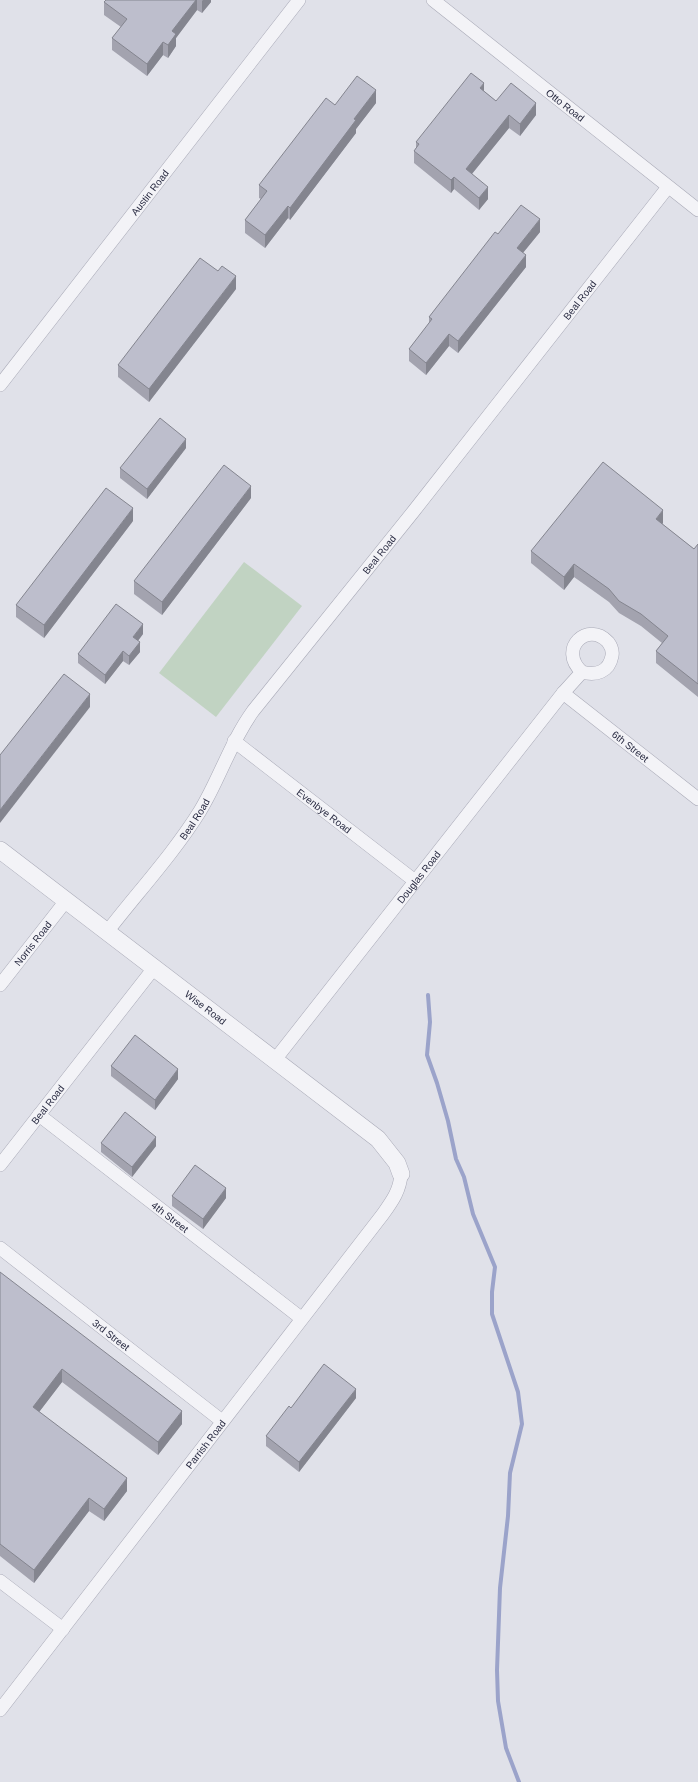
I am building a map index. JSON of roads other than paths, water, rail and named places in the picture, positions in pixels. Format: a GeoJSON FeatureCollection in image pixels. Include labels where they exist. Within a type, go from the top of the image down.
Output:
{"type":"FeatureCollection","features":[{"type":"Feature","properties":{"kind":"street","name":"Austin Road"},"geometry":{"type":"LineString","coordinates":[[0,385],[299,0]]}},
{"type":"Feature","properties":{"kind":"street","name":"Otto Road"},"geometry":{"type":"LineString","coordinates":[[433,0],[698,210]]}},
{"type":"Feature","properties":{"kind":"street","name":"Beal Road"},"geometry":{"type":"LineString","coordinates":[[107,932],[197,815],[234,741],[253,711],[413,512],[668,186]]}},
{"type":"Feature","properties":{"kind":"street","name":"Douglas Road"},"geometry":{"type":"LineString","coordinates":[[274,1061],[563,693],[582,672]]}},
{"type":"Feature","properties":{"kind":"street","name":"6th Street"},"geometry":{"type":"LineString","coordinates":[[563,693],[698,799]]}},
{"type":"Feature","properties":{"kind":"street","name":"Evenbye Road"},"geometry":{"type":"LineString","coordinates":[[234,741],[415,881]]}},
{"type":"Feature","properties":{"kind":"street","name":"Wise Road"},"geometry":{"type":"LineString","coordinates":[[0,850],[65,902],[107,932],[378,1139],[397,1163],[401,1174]]}},
{"type":"Feature","properties":{"kind":"street","name":"Norris Road"},"geometry":{"type":"LineString","coordinates":[[0,985],[65,902]]}},
{"type":"Feature","properties":{"kind":"street","name":"Beal Road"},"geometry":{"type":"LineString","coordinates":[[0,1165],[154,968]]}},
{"type":"Feature","properties":{"kind":"street","name":"4th Street"},"geometry":{"type":"LineString","coordinates":[[40,1115],[301,1318]]}},
{"type":"Feature","properties":{"kind":"street","name":"Parrish Road"},"geometry":{"type":"LineString","coordinates":[[0,1710],[397,1194],[401,1184],[401,1174]]}},
{"type":"Feature","properties":{"kind":"street","name":"3rd Street"},"geometry":{"type":"LineString","coordinates":[[0,1248],[222,1421]]}},
{"type":"Feature","properties":{"kind":"street"},"geometry":{"type":"LineString","coordinates":[[0,1581],[63,1630]]}},
{"type":"Feature","properties":{"kind":"waterway"},"geometry":{"type":"LineString","coordinates":[[428,995],[430,1022],[427,1055],[448,1121],[456,1159],[464,1177],[473,1214],[495,1267],[492,1292],[492,1314],[518,1392],[522,1424],[510,1473],[508,1516],[500,1588],[497,1670],[498,1701],[506,1748],[519,1782]]}}]}
